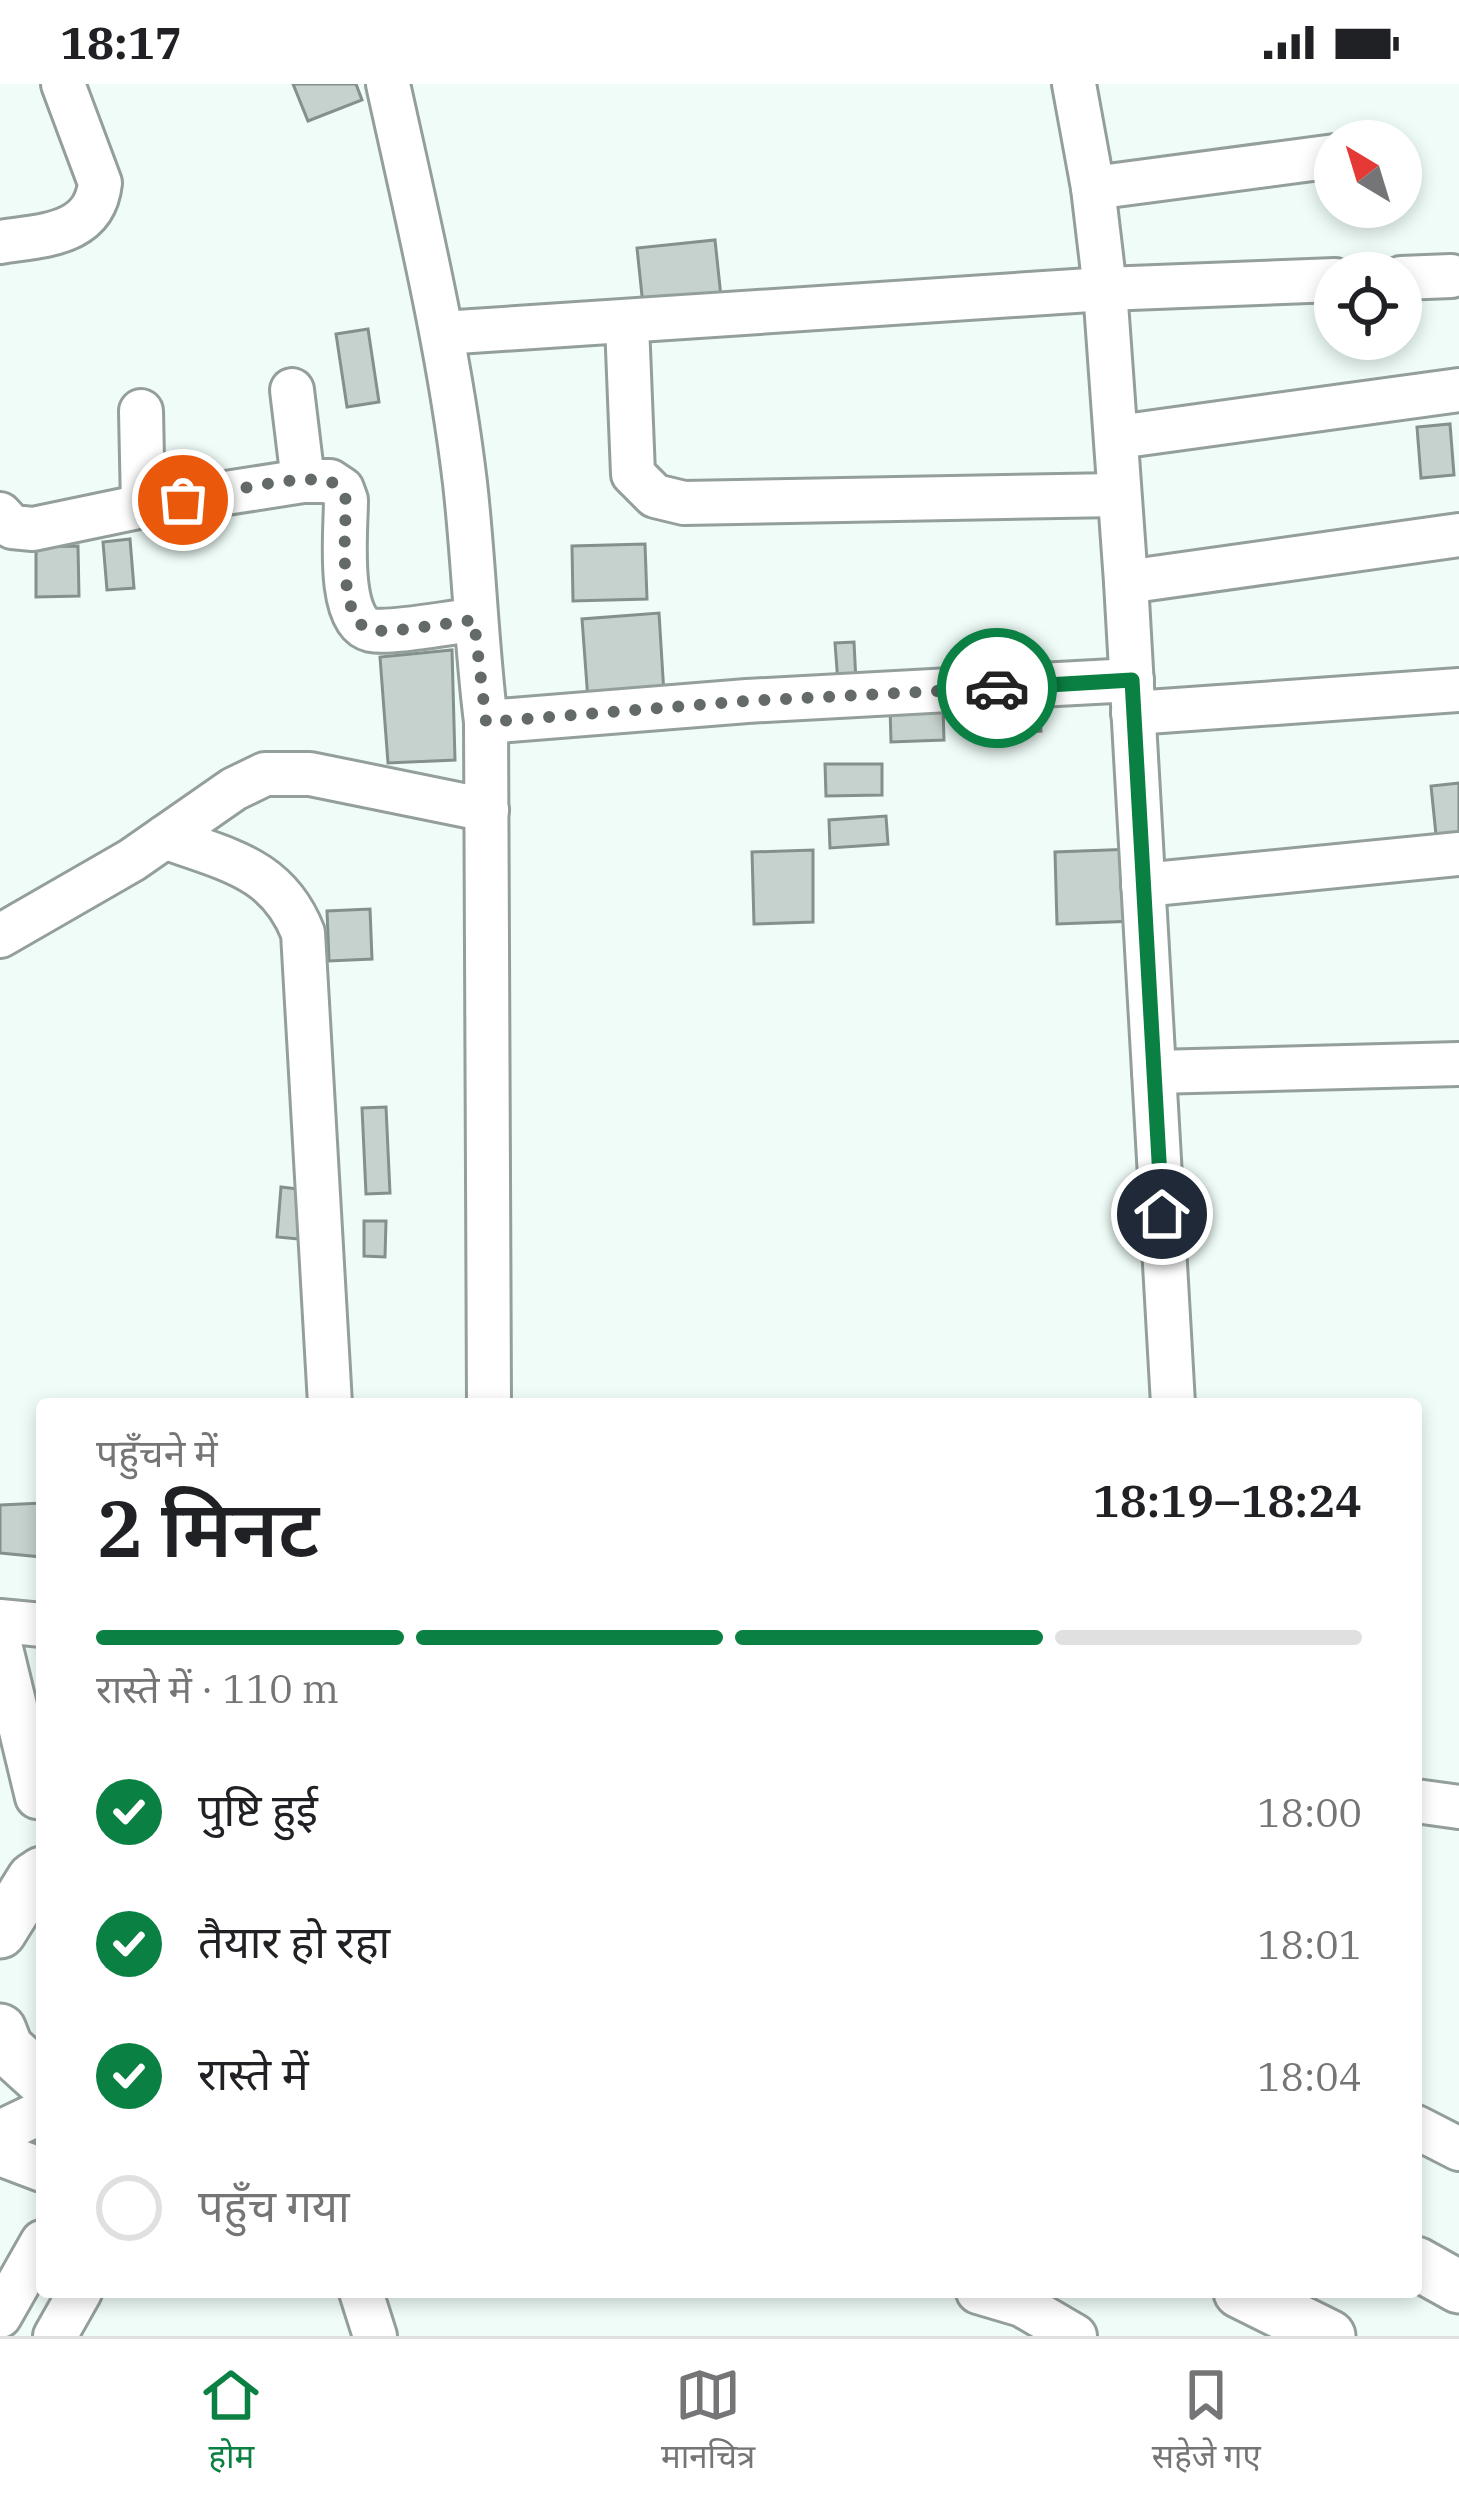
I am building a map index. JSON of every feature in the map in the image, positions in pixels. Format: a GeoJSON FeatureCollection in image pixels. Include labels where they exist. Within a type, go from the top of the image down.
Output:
{"type":"FeatureCollection","features":[{"type":"Feature","properties":{"kind":"main road"},"geometry":{"type":"LineString","coordinates":[[0,1932],[25,1877]]}},
{"type":"Feature","properties":{"kind":"main road"},"geometry":{"type":"LineString","coordinates":[[1422,2266],[1459,2287]]}},
{"type":"Feature","properties":{"kind":"main road"},"geometry":{"type":"LineString","coordinates":[[1252,2298],[1329,2336]]}},
{"type":"Feature","properties":{"kind":"street"},"geometry":{"type":"LineString","coordinates":[[0,242],[66,231],[81,222],[99,197],[100,183],[63,84]]}},
{"type":"Feature","properties":{"kind":"street"},"geometry":{"type":"LineString","coordinates":[[388,84],[442,333],[465,485],[486,722],[489,1398]]}},
{"type":"Feature","properties":{"kind":"street"},"geometry":{"type":"LineString","coordinates":[[1074,84],[1093,188],[1118,437],[1173,1398]]}},
{"type":"Feature","properties":{"kind":"street"},"geometry":{"type":"LineString","coordinates":[[1093,188],[1314,159]]}},
{"type":"Feature","properties":{"kind":"street"},"geometry":{"type":"LineString","coordinates":[[1422,277],[1450,276]]}},
{"type":"Feature","properties":{"kind":"street"},"geometry":{"type":"LineString","coordinates":[[442,333],[1105,289],[1314,281]]}},
{"type":"Feature","properties":{"kind":"street"},"geometry":{"type":"LineString","coordinates":[[627,323],[633,475],[655,496],[684,503],[1118,495]]}},
{"type":"Feature","properties":{"kind":"street"},"geometry":{"type":"LineString","coordinates":[[292,390],[303,481]]}},
{"type":"Feature","properties":{"kind":"street"},"geometry":{"type":"LineString","coordinates":[[1118,437],[1459,390]]}},
{"type":"Feature","properties":{"kind":"street"},"geometry":{"type":"LineString","coordinates":[[141,411],[143,506]]}},
{"type":"Feature","properties":{"kind":"street"},"geometry":{"type":"LineString","coordinates":[[0,514],[12,527],[33,529],[143,506],[330,481],[342,489],[346,500],[348,602],[355,621],[371,630],[474,620]]}},
{"type":"Feature","properties":{"kind":"street"},"geometry":{"type":"LineString","coordinates":[[1126,582],[1459,536]]}},
{"type":"Feature","properties":{"kind":"street"},"geometry":{"type":"LineString","coordinates":[[486,722],[747,701],[1459,690]]}},
{"type":"Feature","properties":{"kind":"street"},"geometry":{"type":"LineString","coordinates":[[0,936],[165,837],[234,789],[265,775],[310,774],[488,810]]}},
{"type":"Feature","properties":{"kind":"street"},"geometry":{"type":"LineString","coordinates":[[165,837],[232,862],[273,884],[292,904],[303,933],[330,1398]]}},
{"type":"Feature","properties":{"kind":"street"},"geometry":{"type":"LineString","coordinates":[[1143,885],[1459,854]]}},
{"type":"Feature","properties":{"kind":"street"},"geometry":{"type":"LineString","coordinates":[[1154,1072],[1459,1064]]}},
{"type":"Feature","properties":{"kind":"street"},"geometry":{"type":"LineString","coordinates":[[0,1621],[36,1624]]}},
{"type":"Feature","properties":{"kind":"street"},"geometry":{"type":"LineString","coordinates":[[0,1644],[26,1794]]}},
{"type":"Feature","properties":{"kind":"street"},"geometry":{"type":"LineString","coordinates":[[1422,1802],[1459,1807]]}},
{"type":"Feature","properties":{"kind":"street"},"geometry":{"type":"LineString","coordinates":[[0,2132],[36,2115]]}},
{"type":"Feature","properties":{"kind":"street"},"geometry":{"type":"LineString","coordinates":[[1422,2130],[1459,2149]]}},
{"type":"Feature","properties":{"kind":"street"},"geometry":{"type":"LineString","coordinates":[[0,2155],[36,2168]]}},
{"type":"Feature","properties":{"kind":"street"},"geometry":{"type":"LineString","coordinates":[[0,2316],[36,2253]]}},
{"type":"Feature","properties":{"kind":"street"},"geometry":{"type":"LineString","coordinates":[[55,2336],[77,2298]]}},
{"type":"Feature","properties":{"kind":"street"},"geometry":{"type":"LineString","coordinates":[[363,2298],[375,2336]]}},
{"type":"Feature","properties":{"kind":"street"},"geometry":{"type":"LineString","coordinates":[[1025,2299],[1076,2336]]}},
{"type":"Feature","properties":{"kind":"building"},"geometry":{"type":"Polygon","coordinates":[[[293,84],[356,84],[362,100],[308,121],[293,84]]]}},
{"type":"Feature","properties":{"kind":"building"},"geometry":{"type":"Polygon","coordinates":[[[715,240],[722,306],[644,315],[637,248],[715,240]]]}},
{"type":"Feature","properties":{"kind":"building"},"geometry":{"type":"Polygon","coordinates":[[[368,329],[379,402],[347,407],[336,334],[368,329]]]}},
{"type":"Feature","properties":{"kind":"building"},"geometry":{"type":"Polygon","coordinates":[[[1450,424],[1454,475],[1421,478],[1417,427],[1450,424]]]}},
{"type":"Feature","properties":{"kind":"building"},"geometry":{"type":"Polygon","coordinates":[[[130,539],[134,588],[107,590],[103,542],[130,539]]]}},
{"type":"Feature","properties":{"kind":"building"},"geometry":{"type":"Polygon","coordinates":[[[645,544],[647,599],[573,601],[572,546],[645,544]]]}},
{"type":"Feature","properties":{"kind":"building"},"geometry":{"type":"Polygon","coordinates":[[[78,546],[79,596],[36,597],[36,547],[78,546]]]}},
{"type":"Feature","properties":{"kind":"building"},"geometry":{"type":"Polygon","coordinates":[[[659,613],[664,694],[588,700],[582,619],[659,613]]]}},
{"type":"Feature","properties":{"kind":"building"},"geometry":{"type":"Polygon","coordinates":[[[854,642],[856,682],[838,683],[835,643],[854,642]]]}},
{"type":"Feature","properties":{"kind":"building"},"geometry":{"type":"Polygon","coordinates":[[[452,650],[455,760],[388,763],[380,657],[452,650]]]}},
{"type":"Feature","properties":{"kind":"building"},"geometry":{"type":"Polygon","coordinates":[[[1039,704],[1041,731],[999,734],[997,707],[1039,704]]]}},
{"type":"Feature","properties":{"kind":"building"},"geometry":{"type":"Polygon","coordinates":[[[943,706],[944,740],[891,742],[890,707],[943,706]]]}},
{"type":"Feature","properties":{"kind":"building"},"geometry":{"type":"Polygon","coordinates":[[[825,764],[882,764],[882,795],[826,796],[825,764]]]}},
{"type":"Feature","properties":{"kind":"building"},"geometry":{"type":"Polygon","coordinates":[[[1459,783],[1459,852],[1438,854],[1431,786],[1459,783]]]}},
{"type":"Feature","properties":{"kind":"building"},"geometry":{"type":"Polygon","coordinates":[[[886,816],[888,844],[830,848],[829,820],[886,816]]]}},
{"type":"Feature","properties":{"kind":"building"},"geometry":{"type":"Polygon","coordinates":[[[1134,849],[1136,921],[1057,924],[1055,852],[1134,849]]]}},
{"type":"Feature","properties":{"kind":"building"},"geometry":{"type":"Polygon","coordinates":[[[813,850],[813,922],[754,924],[752,852],[813,850]]]}},
{"type":"Feature","properties":{"kind":"building"},"geometry":{"type":"Polygon","coordinates":[[[370,909],[372,959],[329,961],[327,911],[370,909]]]}},
{"type":"Feature","properties":{"kind":"building"},"geometry":{"type":"Polygon","coordinates":[[[386,1107],[390,1193],[366,1194],[362,1108],[386,1107]]]}},
{"type":"Feature","properties":{"kind":"building"},"geometry":{"type":"Polygon","coordinates":[[[281,1187],[315,1191],[310,1240],[277,1237],[281,1187]]]}},
{"type":"Feature","properties":{"kind":"building"},"geometry":{"type":"Polygon","coordinates":[[[364,1221],[386,1221],[385,1257],[364,1256],[364,1221]]]}},
{"type":"Feature","properties":{"kind":"building"},"geometry":{"type":"Polygon","coordinates":[[[36,1503],[36,1556],[0,1553],[0,1505],[36,1503]]]}},
{"type":"Feature","properties":{"kind":"way so far"},"geometry":{"type":"LineString","coordinates":[[183,500],[303,481],[330,481],[342,489],[348,602],[355,621],[371,630],[474,620],[486,722],[747,701],[997,688]]}},
{"type":"Feature","properties":{"kind":"route"},"geometry":{"type":"LineString","coordinates":[[997,688],[1132,680],[1162,1214]]}}]}
